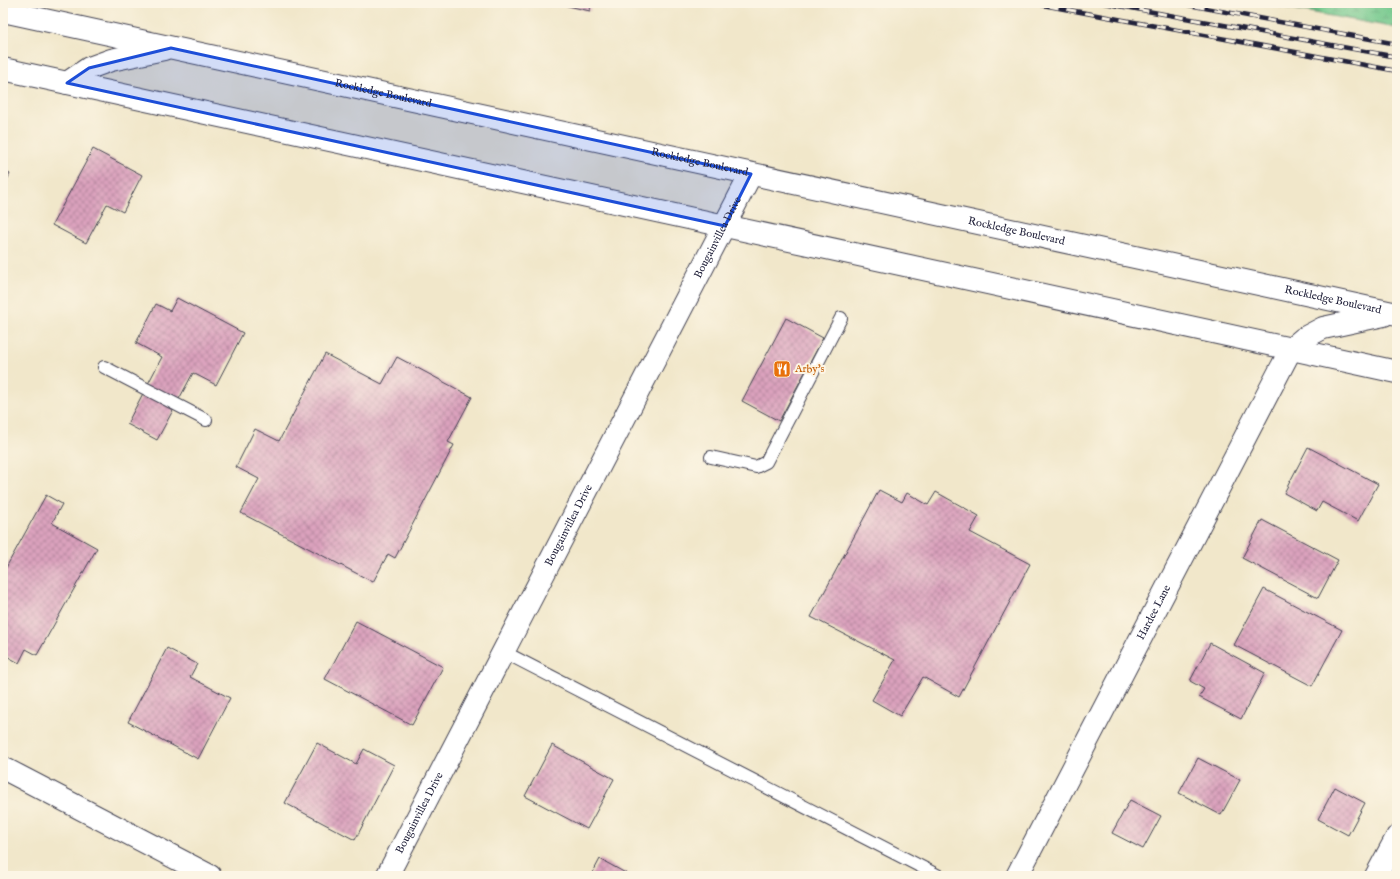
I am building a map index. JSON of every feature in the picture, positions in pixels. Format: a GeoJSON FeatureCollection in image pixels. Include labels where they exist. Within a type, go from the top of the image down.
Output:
{"type":"FeatureCollection","features":[{"type":"Feature","properties":{"kind":"main road","name":"Rockledge Boulevard"},"geometry":{"type":"LineString","coordinates":[[3,11],[1394,314]]}},
{"type":"Feature","properties":{"kind":"main road"},"geometry":{"type":"LineString","coordinates":[[67,83],[89,68],[111,60],[171,48]]}},
{"type":"Feature","properties":{"kind":"main road"},"geometry":{"type":"LineString","coordinates":[[3,69],[1397,372]]}},
{"type":"Feature","properties":{"kind":"main road","name":"Bougainvillea Drive"},"geometry":{"type":"LineString","coordinates":[[387,876],[751,174]]}},
{"type":"Feature","properties":{"kind":"main road"},"geometry":{"type":"LineString","coordinates":[[1291,349],[1304,338],[1323,328],[1394,314]]}},
{"type":"Feature","properties":{"kind":"main road","name":"Hardee Lane"},"geometry":{"type":"LineString","coordinates":[[1017,876],[1291,349]]}},
{"type":"Feature","properties":{"kind":"main road"},"geometry":{"type":"LineString","coordinates":[[3,768],[210,876]]}},
{"type":"Feature","properties":{"kind":"main road"},"geometry":{"type":"LineString","coordinates":[[1376,876],[1397,837]]}},
{"type":"Feature","properties":{"kind":"lane"},"geometry":{"type":"LineString","coordinates":[[711,457],[756,467],[766,462],[841,318]]}},
{"type":"Feature","properties":{"kind":"lane"},"geometry":{"type":"LineString","coordinates":[[104,367],[206,420]]}},
{"type":"Feature","properties":{"kind":"lane"},"geometry":{"type":"LineString","coordinates":[[504,652],[939,876]]}},
{"type":"Feature","properties":{"kind":"highlighted area"},"geometry":{"type":"Polygon","coordinates":[[[171,48],[751,174],[725,226],[67,83],[89,68],[171,48]]]}},
{"type":"Feature","properties":{"kind":"green space"},"geometry":{"type":"Polygon","coordinates":[[[1260,3],[1397,3],[1397,28],[1260,3]]]}},
{"type":"Feature","properties":{"kind":"building"},"geometry":{"type":"Polygon","coordinates":[[[555,3],[591,3],[590,11],[555,3]]]}},
{"type":"Feature","properties":{"kind":"building"},"geometry":{"type":"Polygon","coordinates":[[[93,149],[142,175],[123,212],[107,204],[86,243],[52,225],[93,149]]]}},
{"type":"Feature","properties":{"kind":"building"},"geometry":{"type":"Polygon","coordinates":[[[3,170],[10,174],[3,188],[3,170]]]}},
{"type":"Feature","properties":{"kind":"building"},"geometry":{"type":"Polygon","coordinates":[[[177,298],[243,333],[216,385],[193,373],[157,440],[127,424],[162,357],[136,343],[156,304],[170,311],[177,298]]]}},
{"type":"Feature","properties":{"kind":"building","name":"Arby's"},"geometry":{"type":"Polygon","coordinates":[[[786,318],[823,338],[779,421],[742,401],[786,318]]]}},
{"type":"Feature","properties":{"kind":"building"},"geometry":{"type":"Polygon","coordinates":[[[325,354],[382,384],[397,357],[472,397],[448,442],[454,445],[395,558],[388,554],[373,582],[241,513],[259,479],[236,467],[255,429],[279,441],[325,354]]]}},
{"type":"Feature","properties":{"kind":"building"},"geometry":{"type":"Polygon","coordinates":[[[1308,447],[1378,484],[1358,521],[1322,502],[1317,511],[1284,493],[1308,447]]]}},
{"type":"Feature","properties":{"kind":"building"},"geometry":{"type":"Polygon","coordinates":[[[879,490],[902,502],[907,493],[928,505],[936,492],[979,516],[970,532],[1030,564],[959,697],[923,677],[900,716],[872,700],[895,660],[811,617],[879,490]]]}},
{"type":"Feature","properties":{"kind":"building"},"geometry":{"type":"Polygon","coordinates":[[[46,495],[62,504],[52,523],[97,548],[37,655],[26,649],[19,663],[3,654],[3,573],[46,495]]]}},
{"type":"Feature","properties":{"kind":"building"},"geometry":{"type":"Polygon","coordinates":[[[1262,520],[1338,560],[1318,598],[1242,558],[1262,520]]]}},
{"type":"Feature","properties":{"kind":"building"},"geometry":{"type":"Polygon","coordinates":[[[1264,589],[1342,630],[1312,686],[1234,645],[1264,589]]]}},
{"type":"Feature","properties":{"kind":"building"},"geometry":{"type":"Polygon","coordinates":[[[356,621],[443,667],[412,725],[325,679],[356,621]]]}},
{"type":"Feature","properties":{"kind":"building"},"geometry":{"type":"Polygon","coordinates":[[[1210,643],[1265,673],[1241,719],[1199,697],[1204,689],[1190,681],[1210,643]]]}},
{"type":"Feature","properties":{"kind":"building"},"geometry":{"type":"Polygon","coordinates":[[[167,648],[197,664],[190,677],[230,698],[198,759],[128,722],[167,648]]]}},
{"type":"Feature","properties":{"kind":"building"},"geometry":{"type":"Polygon","coordinates":[[[317,743],[356,764],[364,749],[394,765],[355,840],[285,803],[317,743]]]}},
{"type":"Feature","properties":{"kind":"building"},"geometry":{"type":"Polygon","coordinates":[[[552,745],[614,779],[587,829],[525,796],[552,745]]]}},
{"type":"Feature","properties":{"kind":"building"},"geometry":{"type":"Polygon","coordinates":[[[1198,758],[1240,780],[1221,815],[1179,793],[1198,758]]]}},
{"type":"Feature","properties":{"kind":"building"},"geometry":{"type":"Polygon","coordinates":[[[1335,787],[1365,803],[1348,835],[1318,819],[1335,787]]]}},
{"type":"Feature","properties":{"kind":"building"},"geometry":{"type":"Polygon","coordinates":[[[1130,800],[1161,816],[1143,849],[1112,833],[1130,800]]]}},
{"type":"Feature","properties":{"kind":"building"},"geometry":{"type":"Polygon","coordinates":[[[600,859],[631,876],[591,876],[600,859]]]}},
{"type":"Feature","properties":{"kind":"railway"},"geometry":{"type":"LineString","coordinates":[[1032,3],[1397,71]]}},
{"type":"Feature","properties":{"kind":"railway"},"geometry":{"type":"LineString","coordinates":[[1104,3],[1397,57]]}},
{"type":"Feature","properties":{"kind":"railway"},"geometry":{"type":"LineString","coordinates":[[1178,3],[1397,44]]}},
{"type":"Feature","properties":{"kind":"place","name":"Arby's"},"geometry":{"type":"Point","coordinates":[782,369]}}]}
